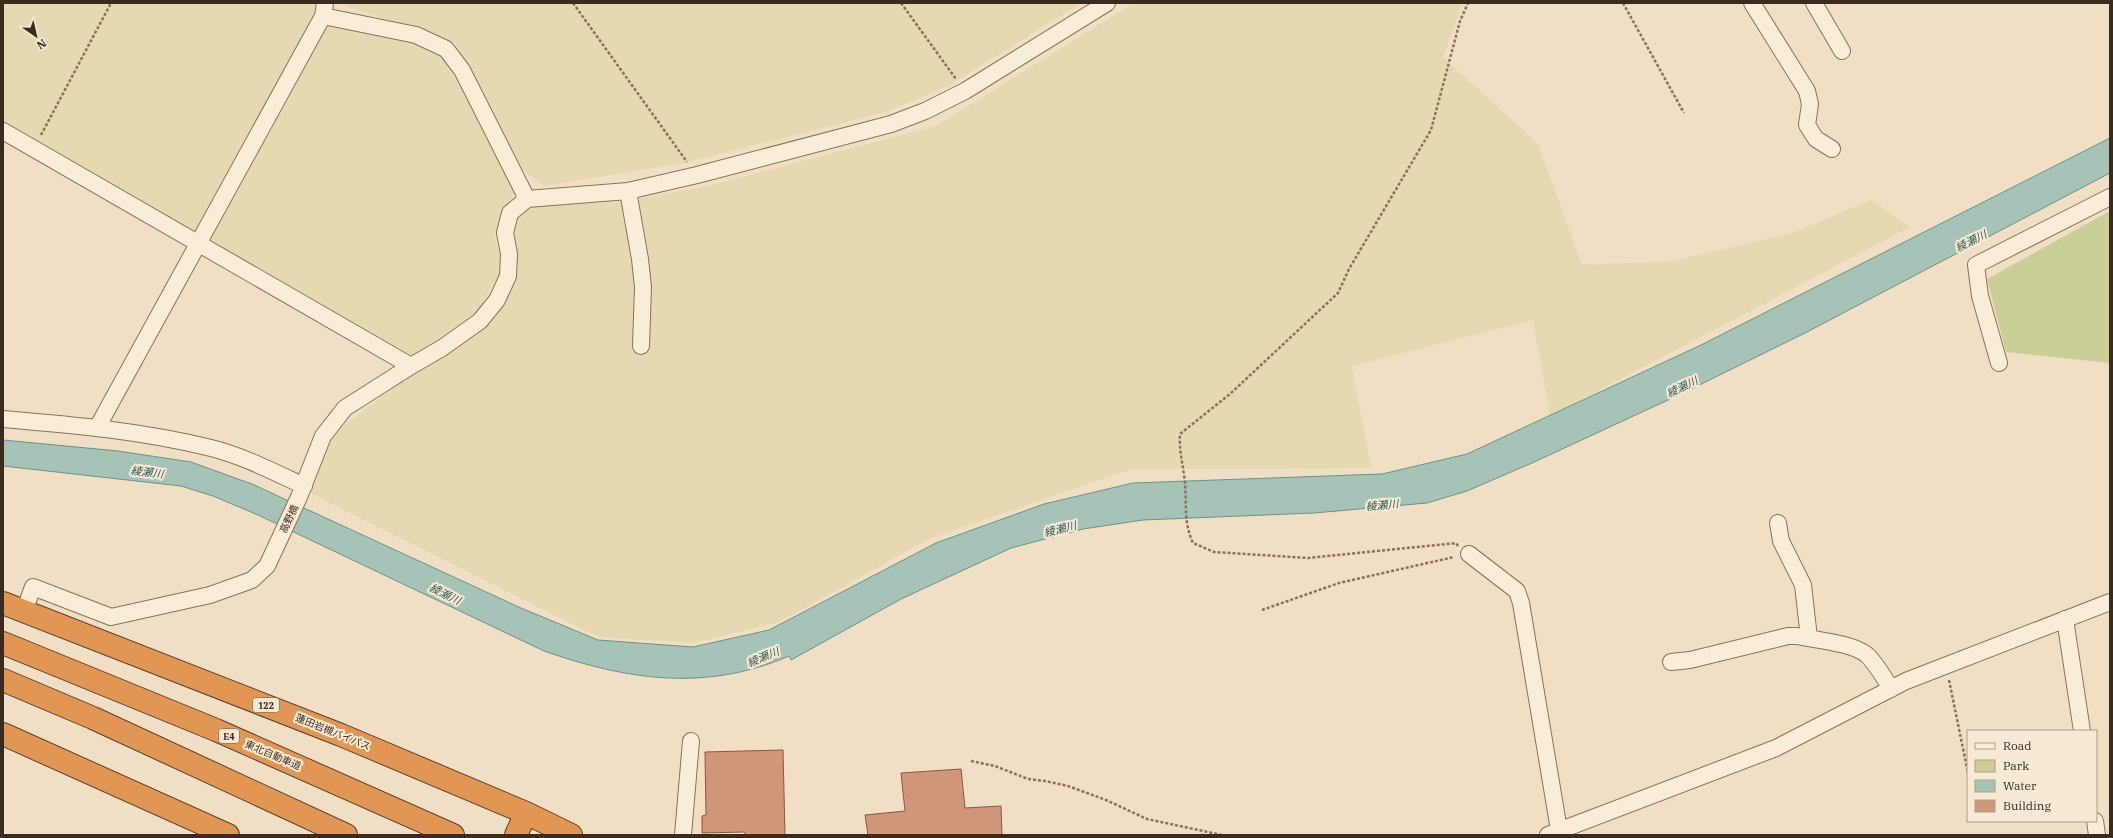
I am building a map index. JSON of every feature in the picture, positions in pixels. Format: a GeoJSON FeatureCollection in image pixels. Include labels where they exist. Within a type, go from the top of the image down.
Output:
{"type":"FeatureCollection","features":[{"type":"Feature","properties":{"kind":"highway","name":"蓮田岩槻バイパス"},"geometry":{"type":"LineString","coordinates":[[3,603],[341,735],[526,813],[571,835]]}},
{"type":"Feature","properties":{"kind":"highway","name":"東北自動車道"},"geometry":{"type":"LineString","coordinates":[[3,643],[216,730],[453,835]]}},
{"type":"Feature","properties":{"kind":"highway"},"geometry":{"type":"LineString","coordinates":[[3,680],[93,718],[346,835]]}},
{"type":"Feature","properties":{"kind":"highway"},"geometry":{"type":"LineString","coordinates":[[3,734],[228,835]]}},
{"type":"Feature","properties":{"kind":"highway"},"geometry":{"type":"LineString","coordinates":[[516,835],[526,813]]}},
{"type":"Feature","properties":{"kind":"street"},"geometry":{"type":"LineString","coordinates":[[97,428],[200,244],[324,9],[416,35],[446,49],[462,70],[527,199],[628,191],[697,176],[748,161],[871,130],[925,111],[965,91],[1107,3]]}},
{"type":"Feature","properties":{"kind":"street"},"geometry":{"type":"LineString","coordinates":[[1752,3],[1807,91],[1810,104],[1807,125],[1816,139],[1832,149]]}},
{"type":"Feature","properties":{"kind":"street"},"geometry":{"type":"LineString","coordinates":[[1814,3],[1842,51]]}},
{"type":"Feature","properties":{"kind":"street"},"geometry":{"type":"LineString","coordinates":[[3,131],[411,366]]}},
{"type":"Feature","properties":{"kind":"street"},"geometry":{"type":"LineString","coordinates":[[628,191],[640,259],[643,287],[641,346]]}},
{"type":"Feature","properties":{"kind":"street"},"geometry":{"type":"LineString","coordinates":[[1999,363],[1980,296],[1976,265],[2110,196]]}},
{"type":"Feature","properties":{"kind":"street","name":"高野橋"},"geometry":{"type":"LineString","coordinates":[[24,611],[33,587],[111,617],[210,595],[252,580],[267,566],[302,492],[323,436],[345,408],[442,348],[480,321],[497,300],[508,276],[509,254],[505,233],[510,213],[527,199]]}},
{"type":"Feature","properties":{"kind":"street"},"geometry":{"type":"LineString","coordinates":[[3,419],[97,428],[212,448],[249,461],[302,492]]}},
{"type":"Feature","properties":{"kind":"street"},"geometry":{"type":"LineString","coordinates":[[1778,523],[1781,541],[1803,585],[1809,638]]}},
{"type":"Feature","properties":{"kind":"street"},"geometry":{"type":"LineString","coordinates":[[1469,554],[1516,592],[1521,603],[1553,833],[1776,748],[1891,689],[1946,665],[2110,602]]}},
{"type":"Feature","properties":{"kind":"street"},"geometry":{"type":"LineString","coordinates":[[2065,619],[2082,730]]}},
{"type":"Feature","properties":{"kind":"street"},"geometry":{"type":"LineString","coordinates":[[1671,662],[1690,660],[1788,636],[1797,636],[1855,648],[1866,655],[1877,667],[1891,689]]}},
{"type":"Feature","properties":{"kind":"street"},"geometry":{"type":"LineString","coordinates":[[683,835],[691,741]]}},
{"type":"Feature","properties":{"kind":"street"},"geometry":{"type":"LineString","coordinates":[[2095,822],[2097,835]]}},
{"type":"Feature","properties":{"kind":"path"},"geometry":{"type":"LineString","coordinates":[[33,148],[111,3]]}},
{"type":"Feature","properties":{"kind":"path"},"geometry":{"type":"LineString","coordinates":[[573,3],[697,176]]}},
{"type":"Feature","properties":{"kind":"path"},"geometry":{"type":"LineString","coordinates":[[901,3],[965,91]]}},
{"type":"Feature","properties":{"kind":"path"},"geometry":{"type":"LineString","coordinates":[[1468,3],[1460,22],[1431,130],[1350,269],[1338,293],[1236,389],[1180,434],[1179,443],[1184,476],[1186,529],[1193,543],[1214,552],[1308,558],[1456,544],[1469,554]]}},
{"type":"Feature","properties":{"kind":"path"},"geometry":{"type":"LineString","coordinates":[[1623,3],[1684,113]]}},
{"type":"Feature","properties":{"kind":"path"},"geometry":{"type":"LineString","coordinates":[[1262,610],[1339,583],[1469,554]]}},
{"type":"Feature","properties":{"kind":"path"},"geometry":{"type":"LineString","coordinates":[[1946,665],[1967,768]]}},
{"type":"Feature","properties":{"kind":"path"},"geometry":{"type":"LineString","coordinates":[[971,761],[995,766],[1028,779],[1068,786],[1106,800],[1147,819],[1222,835]]}},
{"type":"Feature","properties":{"kind":"shaded area"},"geometry":{"type":"Polygon","coordinates":[[[3,3],[316,3],[314,21],[424,45],[445,57],[514,190],[512,205],[494,236],[503,266],[478,311],[413,356],[3,124],[3,3]]]}},
{"type":"Feature","properties":{"kind":"shaded area"},"geometry":{"type":"Polygon","coordinates":[[[346,3],[1081,3],[950,85],[886,112],[684,163],[544,186],[521,168],[455,43],[346,6],[346,3]]]}},
{"type":"Feature","properties":{"kind":"shaded area"},"geometry":{"type":"Polygon","coordinates":[[[1134,3],[1463,3],[1443,57],[1538,144],[1582,265],[1673,261],[1789,234],[1872,200],[1910,227],[1550,416],[1533,320],[1352,366],[1371,468],[1131,469],[929,539],[779,622],[693,643],[599,637],[310,493],[330,436],[502,306],[516,280],[518,256],[513,232],[515,217],[526,205],[618,202],[708,186],[936,126],[1134,3]]]}},
{"type":"Feature","properties":{"kind":"green space"},"geometry":{"type":"Polygon","coordinates":[[[2110,211],[2110,363],[2006,352],[1987,279],[2110,211]]]}},
{"type":"Feature","properties":{"kind":"water","name":"綾瀬川"},"geometry":{"type":"Polygon","coordinates":[[[2110,138],[2110,173],[1805,333],[1681,394],[1532,463],[1467,491],[1427,503],[1314,513],[1143,520],[1083,529],[1011,548],[901,599],[791,660],[789,656],[758,667],[727,674],[697,678],[666,678],[636,675],[575,661],[544,651],[258,515],[213,496],[181,486],[3,466],[3,440],[118,451],[191,462],[252,484],[521,608],[598,640],[693,647],[769,630],[936,543],[1044,504],[1133,483],[1382,474],[1467,454],[1701,345],[2110,138]]]}},
{"type":"Feature","properties":{"kind":"building"},"geometry":{"type":"Polygon","coordinates":[[[783,750],[785,835],[745,835],[745,832],[702,833],[702,816],[706,815],[705,752],[783,750]]]}},
{"type":"Feature","properties":{"kind":"building"},"geometry":{"type":"Polygon","coordinates":[[[961,769],[965,808],[1001,806],[1002,835],[868,835],[865,815],[905,811],[901,773],[961,769]]]}}]}
